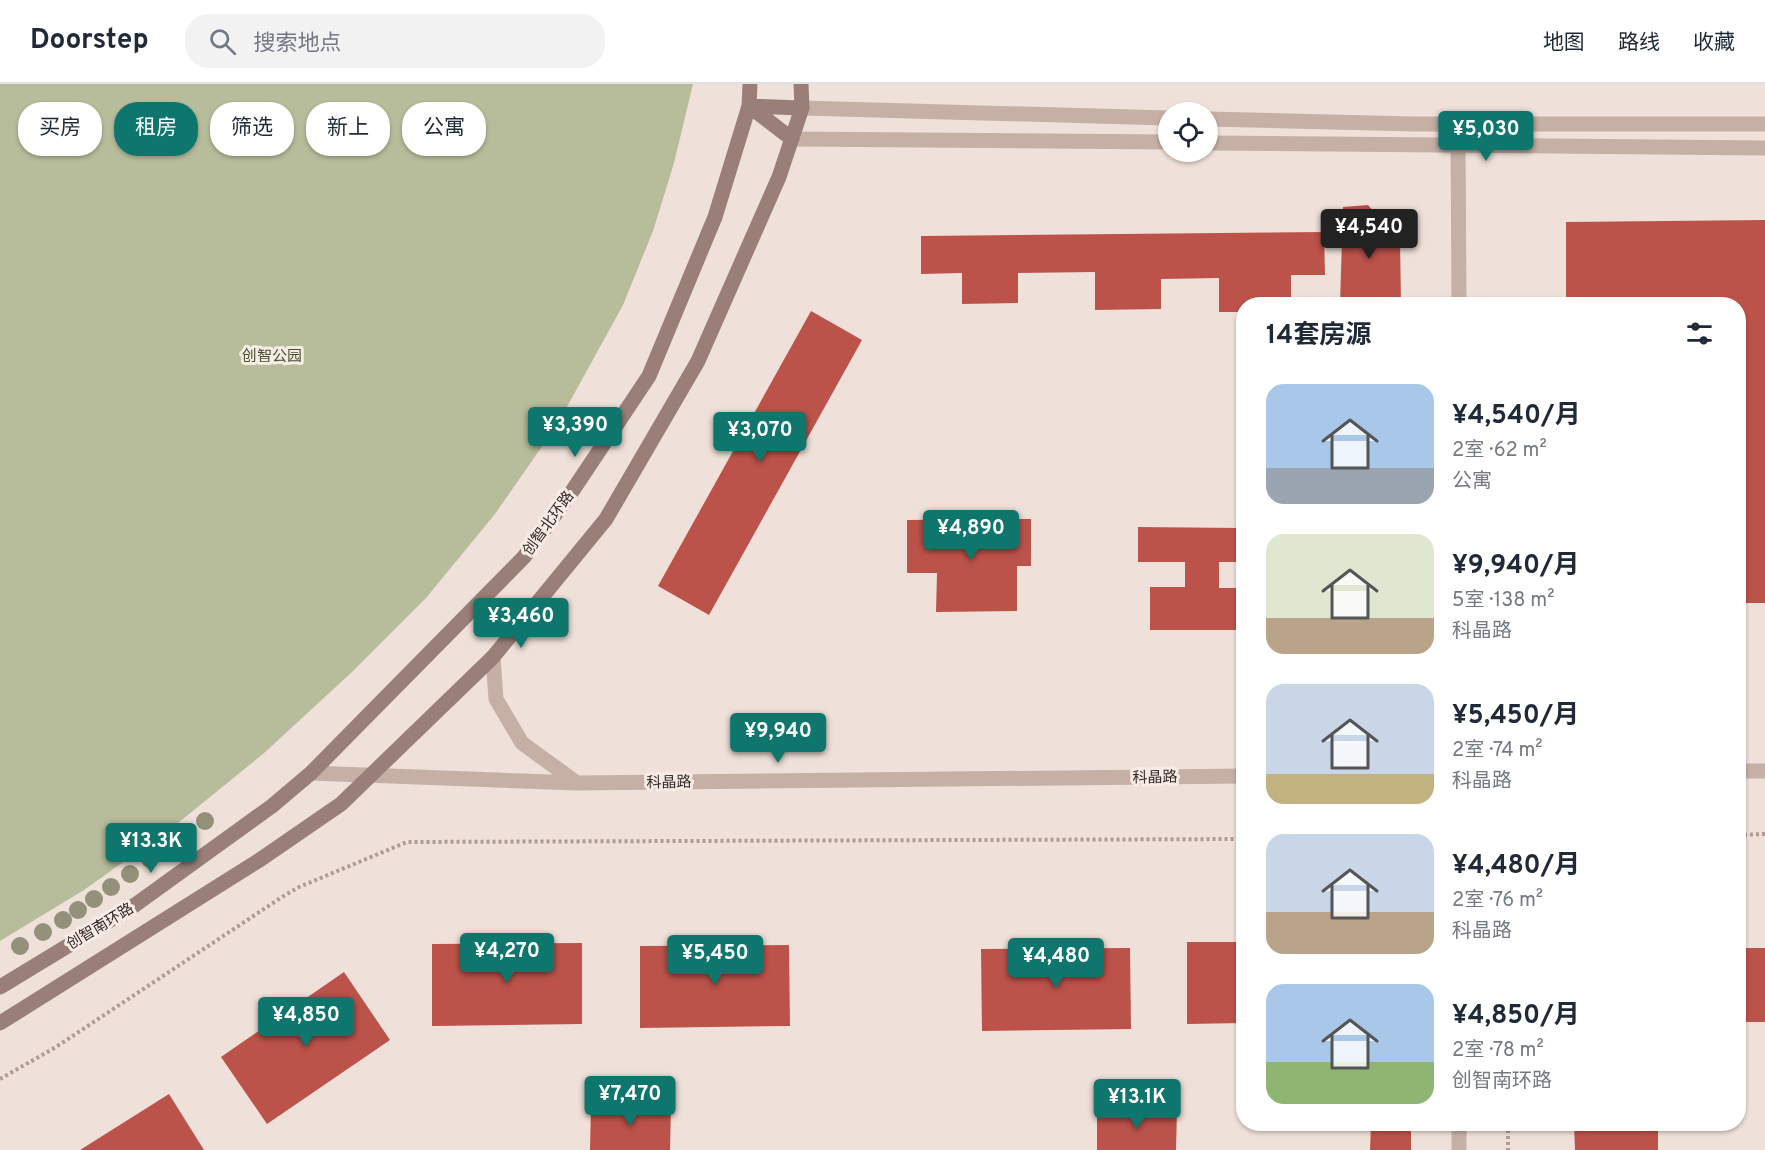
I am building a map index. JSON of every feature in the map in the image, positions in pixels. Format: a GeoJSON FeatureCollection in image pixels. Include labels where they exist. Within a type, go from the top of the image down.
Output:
{"type":"FeatureCollection","features":[{"type":"Feature","properties":{"kind":"main road","name":"创智北环路"},"geometry":{"type":"LineString","coordinates":[[311,773],[524,557],[573,490],[649,376],[715,217],[748,106],[750,84]]}},
{"type":"Feature","properties":{"kind":"main road"},"geometry":{"type":"LineString","coordinates":[[0,1023],[258,861],[341,804],[493,657],[606,519],[692,371],[779,177],[802,108],[801,84]]}},
{"type":"Feature","properties":{"kind":"main road"},"geometry":{"type":"LineString","coordinates":[[748,106],[802,108]]}},
{"type":"Feature","properties":{"kind":"main road"},"geometry":{"type":"LineString","coordinates":[[748,106],[792,139]]}},
{"type":"Feature","properties":{"kind":"main road","name":"创智南环路"},"geometry":{"type":"LineString","coordinates":[[0,987],[135,905],[272,806],[311,773]]}},
{"type":"Feature","properties":{"kind":"street"},"geometry":{"type":"LineString","coordinates":[[802,108],[1158,118]]}},
{"type":"Feature","properties":{"kind":"street"},"geometry":{"type":"LineString","coordinates":[[1218,119],[1458,124],[1765,124]]}},
{"type":"Feature","properties":{"kind":"street"},"geometry":{"type":"LineString","coordinates":[[1458,124],[1459,297]]}},
{"type":"Feature","properties":{"kind":"street"},"geometry":{"type":"LineString","coordinates":[[792,139],[1158,142]]}},
{"type":"Feature","properties":{"kind":"street"},"geometry":{"type":"LineString","coordinates":[[1218,143],[1765,148]]}},
{"type":"Feature","properties":{"kind":"street"},"geometry":{"type":"LineString","coordinates":[[493,657],[496,699],[522,744],[577,783]]}},
{"type":"Feature","properties":{"kind":"street"},"geometry":{"type":"LineString","coordinates":[[1746,771],[1765,771]]}},
{"type":"Feature","properties":{"kind":"street","name":"科晶路"},"geometry":{"type":"LineString","coordinates":[[311,773],[577,783],[1236,776]]}},
{"type":"Feature","properties":{"kind":"street"},"geometry":{"type":"LineString","coordinates":[[1459,1131],[1459,1150]]}},
{"type":"Feature","properties":{"kind":"path"},"geometry":{"type":"LineString","coordinates":[[1746,835],[1765,834]]}},
{"type":"Feature","properties":{"kind":"path"},"geometry":{"type":"LineString","coordinates":[[0,1079],[56,1047],[299,887],[407,842],[1236,839]]}},
{"type":"Feature","properties":{"kind":"path"},"geometry":{"type":"LineString","coordinates":[[1508,1131],[1508,1150]]}},
{"type":"Feature","properties":{"kind":"green space","name":"创智公园"},"geometry":{"type":"Polygon","coordinates":[[[0,84],[693,84],[674,163],[653,231],[623,305],[557,425],[495,514],[426,598],[352,672],[263,754],[178,823],[84,890],[0,941],[0,84]]]}},
{"type":"Feature","properties":{"kind":"building"},"geometry":{"type":"Polygon","coordinates":[[[1368,205],[1400,241],[1401,297],[1340,297],[1343,207],[1368,205]]]}},
{"type":"Feature","properties":{"kind":"building"},"geometry":{"type":"Polygon","coordinates":[[[1765,220],[1765,603],[1746,603],[1746,297],[1566,297],[1566,222],[1765,220]]]}},
{"type":"Feature","properties":{"kind":"building"},"geometry":{"type":"Polygon","coordinates":[[[1324,232],[1325,275],[1291,275],[1291,297],[1236,297],[1236,312],[1219,312],[1219,278],[1161,279],[1161,309],[1095,310],[1095,272],[1018,273],[1018,303],[962,304],[962,273],[921,274],[921,236],[1324,232]]]}},
{"type":"Feature","properties":{"kind":"building"},"geometry":{"type":"Polygon","coordinates":[[[811,311],[862,340],[709,615],[658,586],[811,311]]]}},
{"type":"Feature","properties":{"kind":"building"},"geometry":{"type":"Polygon","coordinates":[[[1031,519],[1031,566],[1017,566],[1017,611],[936,612],[937,573],[907,573],[907,520],[1031,519]]]}},
{"type":"Feature","properties":{"kind":"building"},"geometry":{"type":"Polygon","coordinates":[[[1138,527],[1236,528],[1236,562],[1219,562],[1219,588],[1236,588],[1236,630],[1150,630],[1150,587],[1185,587],[1185,562],[1138,562],[1138,527]]]}},
{"type":"Feature","properties":{"kind":"building"},"geometry":{"type":"Polygon","coordinates":[[[1187,942],[1236,942],[1236,1023],[1187,1024],[1187,942]]]}},
{"type":"Feature","properties":{"kind":"building"},"geometry":{"type":"Polygon","coordinates":[[[582,943],[582,1024],[432,1026],[432,944],[582,943]]]}},
{"type":"Feature","properties":{"kind":"building"},"geometry":{"type":"Polygon","coordinates":[[[789,945],[790,1026],[640,1028],[640,946],[789,945]]]}},
{"type":"Feature","properties":{"kind":"building"},"geometry":{"type":"Polygon","coordinates":[[[1130,948],[1131,1029],[982,1031],[981,949],[1130,948]]]}},
{"type":"Feature","properties":{"kind":"building"},"geometry":{"type":"Polygon","coordinates":[[[1746,948],[1765,948],[1765,1022],[1746,1022],[1746,948]]]}},
{"type":"Feature","properties":{"kind":"building"},"geometry":{"type":"Polygon","coordinates":[[[344,972],[390,1040],[267,1124],[221,1057],[344,972]]]}},
{"type":"Feature","properties":{"kind":"building"},"geometry":{"type":"Polygon","coordinates":[[[169,1094],[204,1150],[80,1150],[169,1094]]]}},
{"type":"Feature","properties":{"kind":"building"},"geometry":{"type":"Polygon","coordinates":[[[591,1104],[671,1106],[670,1150],[590,1150],[591,1104]]]}},
{"type":"Feature","properties":{"kind":"building"},"geometry":{"type":"Polygon","coordinates":[[[1097,1109],[1177,1110],[1176,1150],[1097,1150],[1097,1109]]]}},
{"type":"Feature","properties":{"kind":"building"},"geometry":{"type":"Polygon","coordinates":[[[1371,1131],[1411,1131],[1411,1150],[1370,1150],[1371,1131]]]}},
{"type":"Feature","properties":{"kind":"building"},"geometry":{"type":"Polygon","coordinates":[[[1574,1131],[1658,1131],[1658,1150],[1575,1150],[1574,1131]]]}}]}
